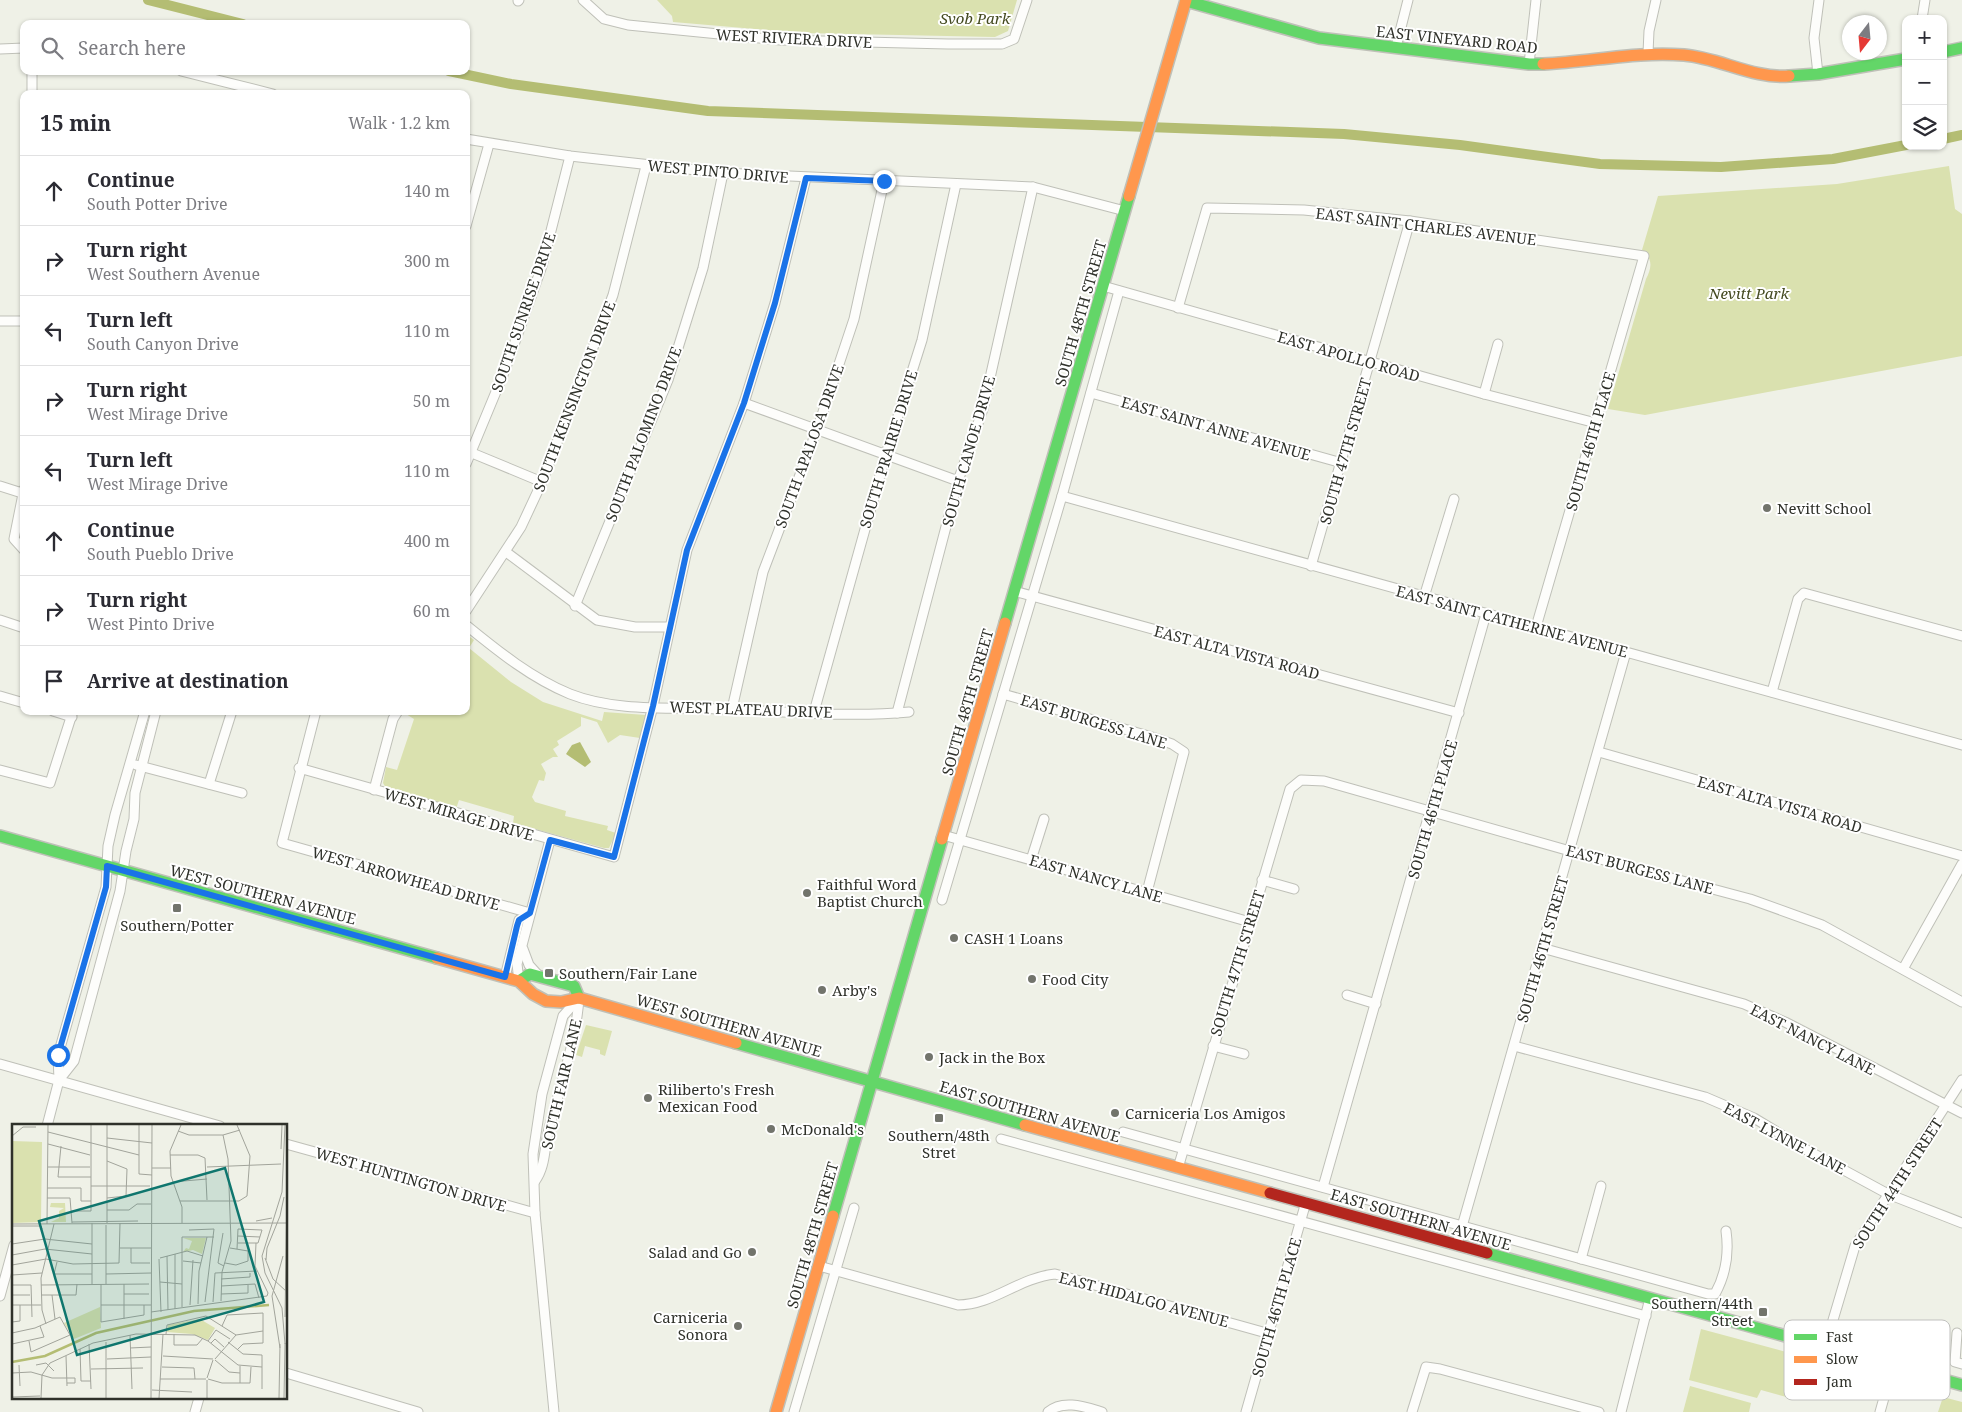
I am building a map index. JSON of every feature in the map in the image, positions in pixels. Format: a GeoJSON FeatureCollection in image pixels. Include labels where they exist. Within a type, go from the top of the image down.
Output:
{"type":"FeatureCollection","features":[{"type":"Feature","properties":{"kind":"main road","name":"EAST VINEYARD ROAD"},"geometry":{"type":"LineString","coordinates":[[1185,0],[1312,36],[1529,64],[1568,63],[1648,53],[1698,57],[1745,71],[1781,77],[1818,74],[1902,60]]}},
{"type":"Feature","properties":{"kind":"main road","name":"SOUTH 48TH STREET"},"geometry":{"type":"LineString","coordinates":[[776,1412],[1185,0]]}},
{"type":"Feature","properties":{"kind":"main road"},"geometry":{"type":"LineString","coordinates":[[1947,51],[1962,48]]}},
{"type":"Feature","properties":{"kind":"main road","name":"WEST SOUTHERN AVENUE"},"geometry":{"type":"LineString","coordinates":[[0,836],[519,981],[533,996],[561,1004],[579,998],[871,1082]]}},
{"type":"Feature","properties":{"kind":"main road","name":"WEST SOUTHERN AVENUE"},"geometry":{"type":"LineString","coordinates":[[519,981],[530,974],[539,976],[574,986],[579,998]]}},
{"type":"Feature","properties":{"kind":"main road","name":"EAST SOUTHERN AVENUE"},"geometry":{"type":"LineString","coordinates":[[871,1082],[1784,1336]]}},
{"type":"Feature","properties":{"kind":"street","name":"WEST RIVIERA DRIVE"},"geometry":{"type":"LineString","coordinates":[[582,0],[604,19],[628,25],[780,40],[948,44],[1002,44],[1014,38],[1027,0]]}},
{"type":"Feature","properties":{"kind":"street"},"geometry":{"type":"LineString","coordinates":[[1396,47],[1408,0]]}},
{"type":"Feature","properties":{"kind":"street"},"geometry":{"type":"LineString","coordinates":[[1529,64],[1536,0]]}},
{"type":"Feature","properties":{"kind":"street"},"geometry":{"type":"LineString","coordinates":[[1648,53],[1649,31],[1656,0]]}},
{"type":"Feature","properties":{"kind":"street"},"geometry":{"type":"LineString","coordinates":[[1818,74],[1814,38],[1819,0]]}},
{"type":"Feature","properties":{"kind":"street"},"geometry":{"type":"LineString","coordinates":[[1923,15],[1925,0]]}},
{"type":"Feature","properties":{"kind":"street"},"geometry":{"type":"LineString","coordinates":[[0,49],[20,48]]}},
{"type":"Feature","properties":{"kind":"street"},"geometry":{"type":"LineString","coordinates":[[32,75],[32,90]]}},
{"type":"Feature","properties":{"kind":"street"},"geometry":{"type":"LineString","coordinates":[[196,75],[257,90]]}},
{"type":"Feature","properties":{"kind":"street","name":"WEST PINTO DRIVE"},"geometry":{"type":"LineString","coordinates":[[470,140],[646,166],[723,173],[1033,187],[1125,211]]}},
{"type":"Feature","properties":{"kind":"street"},"geometry":{"type":"LineString","coordinates":[[470,212],[489,144]]}},
{"type":"Feature","properties":{"kind":"street","name":"SOUTH SUNRISE DRIVE"},"geometry":{"type":"LineString","coordinates":[[470,457],[505,370],[542,266],[570,156]]}},
{"type":"Feature","properties":{"kind":"street","name":"SOUTH KENSINGTON DRIVE"},"geometry":{"type":"LineString","coordinates":[[470,605],[521,527],[542,482],[613,296],[646,166]]}},
{"type":"Feature","properties":{"kind":"street","name":"SOUTH PALOMINO DRIVE"},"geometry":{"type":"LineString","coordinates":[[575,606],[668,380],[703,268],[723,173]]}},
{"type":"Feature","properties":{"kind":"street"},"geometry":{"type":"LineString","coordinates":[[653,706],[687,550],[744,403],[775,303],[806,178]]}},
{"type":"Feature","properties":{"kind":"street","name":"SOUTH APALOSA DRIVE"},"geometry":{"type":"LineString","coordinates":[[732,709],[763,572],[817,430],[854,320],[884,181]]}},
{"type":"Feature","properties":{"kind":"street","name":"SOUTH PRAIRIE DRIVE"},"geometry":{"type":"LineString","coordinates":[[814,712],[886,454],[922,340],[956,184]]}},
{"type":"Feature","properties":{"kind":"street","name":"SOUTH CANOE DRIVE"},"geometry":{"type":"LineString","coordinates":[[897,713],[958,480],[983,410],[1033,187]]}},
{"type":"Feature","properties":{"kind":"street","name":"EAST SAINT CHARLES AVENUE"},"geometry":{"type":"LineString","coordinates":[[1178,308],[1207,208],[1304,210],[1410,221],[1644,256]]}},
{"type":"Feature","properties":{"kind":"street","name":"SOUTH 47TH STREET"},"geometry":{"type":"LineString","coordinates":[[1311,566],[1410,221]]}},
{"type":"Feature","properties":{"kind":"street","name":"SOUTH 46TH PLACE"},"geometry":{"type":"LineString","coordinates":[[1536,627],[1644,256]]}},
{"type":"Feature","properties":{"kind":"street","name":"EAST APOLLO ROAD"},"geometry":{"type":"LineString","coordinates":[[1103,286],[1484,394],[1596,423]]}},
{"type":"Feature","properties":{"kind":"street"},"geometry":{"type":"LineString","coordinates":[[942,900],[1062,496],[1119,291]]}},
{"type":"Feature","properties":{"kind":"street"},"geometry":{"type":"LineString","coordinates":[[0,321],[20,321]]}},
{"type":"Feature","properties":{"kind":"street"},"geometry":{"type":"LineString","coordinates":[[1484,394],[1498,344]]}},
{"type":"Feature","properties":{"kind":"street","name":"EAST SAINT ANNE AVENUE"},"geometry":{"type":"LineString","coordinates":[[1091,393],[1342,463]]}},
{"type":"Feature","properties":{"kind":"street"},"geometry":{"type":"LineString","coordinates":[[744,403],[958,480]]}},
{"type":"Feature","properties":{"kind":"street"},"geometry":{"type":"LineString","coordinates":[[472,453],[542,482]]}},
{"type":"Feature","properties":{"kind":"street"},"geometry":{"type":"LineString","coordinates":[[0,486],[20,490]]}},
{"type":"Feature","properties":{"kind":"street","name":"EAST SAINT CATHERINE AVENUE"},"geometry":{"type":"LineString","coordinates":[[1062,496],[1962,745]]}},
{"type":"Feature","properties":{"kind":"street"},"geometry":{"type":"LineString","coordinates":[[1424,597],[1454,499]]}},
{"type":"Feature","properties":{"kind":"street"},"geometry":{"type":"LineString","coordinates":[[20,507],[14,539],[20,546]]}},
{"type":"Feature","properties":{"kind":"street"},"geometry":{"type":"LineString","coordinates":[[506,552],[596,620],[635,627],[670,627]]}},
{"type":"Feature","properties":{"kind":"street","name":"EAST ALTA VISTA ROAD"},"geometry":{"type":"LineString","coordinates":[[1014,591],[1460,713]]}},
{"type":"Feature","properties":{"kind":"street"},"geometry":{"type":"LineString","coordinates":[[1772,692],[1798,599],[1804,593],[1962,636]]}},
{"type":"Feature","properties":{"kind":"street","name":"SOUTH 46TH PLACE"},"geometry":{"type":"LineString","coordinates":[[1324,1187],[1460,713],[1486,614]]}},
{"type":"Feature","properties":{"kind":"street"},"geometry":{"type":"LineString","coordinates":[[0,620],[20,627]]}},
{"type":"Feature","properties":{"kind":"street","name":"WEST PLATEAU DRIVE"},"geometry":{"type":"LineString","coordinates":[[470,628],[538,679],[570,694],[610,705],[814,712],[909,712]]}},
{"type":"Feature","properties":{"kind":"street","name":"SOUTH 46TH STREET"},"geometry":{"type":"LineString","coordinates":[[1457,1244],[1626,652]]}},
{"type":"Feature","properties":{"kind":"street","name":"EAST BURGESS LANE"},"geometry":{"type":"LineString","coordinates":[[1003,694],[1152,737],[1172,744],[1184,752],[1147,892]]}},
{"type":"Feature","properties":{"kind":"street"},"geometry":{"type":"LineString","coordinates":[[0,696],[20,701]]}},
{"type":"Feature","properties":{"kind":"street","name":"WEST MIRAGE DRIVE"},"geometry":{"type":"LineString","coordinates":[[300,768],[614,857],[653,706]]}},
{"type":"Feature","properties":{"kind":"street"},"geometry":{"type":"LineString","coordinates":[[0,770],[50,783],[72,715]]}},
{"type":"Feature","properties":{"kind":"street"},"geometry":{"type":"LineString","coordinates":[[48,1124],[59,1080],[58,1055],[106,887],[108,846],[144,715]]}},
{"type":"Feature","properties":{"kind":"street"},"geometry":{"type":"LineString","coordinates":[[59,1080],[74,1061],[120,891],[134,819],[135,793],[155,715]]}},
{"type":"Feature","properties":{"kind":"street"},"geometry":{"type":"LineString","coordinates":[[209,784],[231,715]]}},
{"type":"Feature","properties":{"kind":"street"},"geometry":{"type":"LineString","coordinates":[[300,768],[315,715]]}},
{"type":"Feature","properties":{"kind":"street"},"geometry":{"type":"LineString","coordinates":[[374,790],[396,715]]}},
{"type":"Feature","properties":{"kind":"street","name":"EAST ALTA VISTA ROAD"},"geometry":{"type":"LineString","coordinates":[[1599,752],[1962,856]]}},
{"type":"Feature","properties":{"kind":"street"},"geometry":{"type":"LineString","coordinates":[[131,763],[242,793]]}},
{"type":"Feature","properties":{"kind":"street","name":"WEST ARROWHEAD DRIVE"},"geometry":{"type":"LineString","coordinates":[[300,768],[282,843],[530,913]]}},
{"type":"Feature","properties":{"kind":"street","name":"SOUTH 47TH STREET"},"geometry":{"type":"LineString","coordinates":[[1178,1168],[1290,789],[1301,780]]}},
{"type":"Feature","properties":{"kind":"street","name":"EAST BURGESS LANE"},"geometry":{"type":"LineString","coordinates":[[1301,780],[1324,782],[1570,852],[1750,898],[1822,925],[1962,1002]]}},
{"type":"Feature","properties":{"kind":"street"},"geometry":{"type":"LineString","coordinates":[[1031,860],[1044,819]]}},
{"type":"Feature","properties":{"kind":"street","name":"EAST NANCY LANE"},"geometry":{"type":"LineString","coordinates":[[943,835],[1250,922]]}},
{"type":"Feature","properties":{"kind":"street"},"geometry":{"type":"LineString","coordinates":[[519,981],[517,964],[550,840]]}},
{"type":"Feature","properties":{"kind":"street"},"geometry":{"type":"LineString","coordinates":[[1903,969],[1962,864]]}},
{"type":"Feature","properties":{"kind":"street","name":"SOUTH 47TH STREET"},"geometry":{"type":"LineString","coordinates":[[1262,880],[1294,889]]}},
{"type":"Feature","properties":{"kind":"street"},"geometry":{"type":"LineString","coordinates":[[505,977],[519,920],[530,913]]}},
{"type":"Feature","properties":{"kind":"street"},"geometry":{"type":"LineString","coordinates":[[522,947],[529,965],[539,976]]}},
{"type":"Feature","properties":{"kind":"street","name":"EAST NANCY LANE"},"geometry":{"type":"LineString","coordinates":[[1542,948],[1744,1004],[1785,1022],[1962,1113]]}},
{"type":"Feature","properties":{"kind":"street"},"geometry":{"type":"LineString","coordinates":[[1347,995],[1376,1004]]}},
{"type":"Feature","properties":{"kind":"street","name":"SOUTH FAIR LANE"},"geometry":{"type":"LineString","coordinates":[[554,1412],[535,1214],[535,1181],[532,1171],[533,1154],[544,1082],[563,1016],[579,998]]}},
{"type":"Feature","properties":{"kind":"street","name":"SOUTH FAIR LANE"},"geometry":{"type":"LineString","coordinates":[[535,1181],[541,1172],[548,1132],[578,1021],[579,998]]}},
{"type":"Feature","properties":{"kind":"street","name":"SOUTH 47TH STREET"},"geometry":{"type":"LineString","coordinates":[[1213,1046],[1244,1054]]}},
{"type":"Feature","properties":{"kind":"street","name":"EAST LYNNE LANE"},"geometry":{"type":"LineString","coordinates":[[1514,1046],[1706,1098],[1754,1118],[1805,1149],[1888,1194],[1962,1223]]}},
{"type":"Feature","properties":{"kind":"street"},"geometry":{"type":"LineString","coordinates":[[0,1064],[213,1124]]}},
{"type":"Feature","properties":{"kind":"street","name":"SOUTH 44TH STREET"},"geometry":{"type":"LineString","coordinates":[[1833,1320],[1855,1246],[1962,1080]]}},
{"type":"Feature","properties":{"kind":"street","name":"EAST SOUTHERN AVENUE"},"geometry":{"type":"LineString","coordinates":[[1123,1132],[1708,1294],[1715,1294],[1720,1286],[1728,1251],[1726,1231]]}},
{"type":"Feature","properties":{"kind":"street"},"geometry":{"type":"LineString","coordinates":[[1001,1139],[1646,1316]]}},
{"type":"Feature","properties":{"kind":"street","name":"WEST HUNTINGTON DRIVE"},"geometry":{"type":"LineString","coordinates":[[288,1145],[535,1214]]}},
{"type":"Feature","properties":{"kind":"street"},"geometry":{"type":"LineString","coordinates":[[1581,1259],[1601,1186]]}},
{"type":"Feature","properties":{"kind":"street","name":"SOUTH 46TH PLACE"},"geometry":{"type":"LineString","coordinates":[[1246,1412],[1270,1334],[1306,1202]]}},
{"type":"Feature","properties":{"kind":"street"},"geometry":{"type":"LineString","coordinates":[[794,1412],[854,1208]]}},
{"type":"Feature","properties":{"kind":"street"},"geometry":{"type":"LineString","coordinates":[[0,1296],[12,1253]]}},
{"type":"Feature","properties":{"kind":"street","name":"EAST HIDALGO AVENUE"},"geometry":{"type":"LineString","coordinates":[[819,1266],[958,1305],[972,1305],[1026,1280],[1055,1274],[1270,1334]]}},
{"type":"Feature","properties":{"kind":"street"},"geometry":{"type":"LineString","coordinates":[[1621,1412],[1650,1298]]}},
{"type":"Feature","properties":{"kind":"street"},"geometry":{"type":"LineString","coordinates":[[1957,1333],[1958,1363]]}},
{"type":"Feature","properties":{"kind":"street"},"geometry":{"type":"LineString","coordinates":[[1412,1412],[1426,1367],[1440,1369],[1599,1412]]}},
{"type":"Feature","properties":{"kind":"street"},"geometry":{"type":"LineString","coordinates":[[288,1374],[418,1412]]}},
{"type":"Feature","properties":{"kind":"street"},"geometry":{"type":"LineString","coordinates":[[1050,1410],[1078,1405],[1102,1412]]}},
{"type":"Feature","properties":{"kind":"green space","name":"Svob Park"},"geometry":{"type":"Polygon","coordinates":[[[657,0],[1017,0],[1008,31],[995,37],[803,33],[673,22],[672,16],[657,0]]]}},
{"type":"Feature","properties":{"kind":"green space","name":"Nevitt Park"},"geometry":{"type":"Polygon","coordinates":[[[1949,166],[1955,209],[1962,214],[1962,356],[1645,415],[1608,409],[1649,271],[1650,260],[1642,250],[1658,196],[1837,184],[1949,166]]]}},
{"type":"Feature","properties":{"kind":"green space"},"geometry":{"type":"Polygon","coordinates":[[[470,637],[474,640],[470,646],[470,637]]]}},
{"type":"Feature","properties":{"kind":"green space"},"geometry":{"type":"Polygon","coordinates":[[[470,649],[511,682],[543,702],[602,721],[604,712],[646,715],[640,738],[620,735],[608,743],[597,722],[581,717],[581,726],[557,741],[559,745],[553,749],[558,757],[553,757],[541,764],[546,773],[544,781],[539,780],[532,797],[535,802],[566,811],[565,816],[608,826],[607,830],[616,833],[609,848],[513,823],[514,816],[459,800],[456,809],[386,788],[383,783],[386,767],[397,770],[414,719],[408,715],[470,715],[470,649]]]}},
{"type":"Feature","properties":{"kind":"green space"},"geometry":{"type":"Polygon","coordinates":[[[586,1025],[612,1031],[605,1056],[600,1054],[600,1050],[585,1046],[582,1057],[576,1055],[586,1025]]]}},
{"type":"Feature","properties":{"kind":"green space"},"geometry":{"type":"Polygon","coordinates":[[[1701,1329],[1784,1351],[1784,1396],[1761,1390],[1757,1398],[1689,1380],[1701,1329]]]}},
{"type":"Feature","properties":{"kind":"green space"},"geometry":{"type":"Polygon","coordinates":[[[1690,1386],[1751,1403],[1749,1412],[1683,1412],[1690,1386]]]}},
{"type":"Feature","properties":{"kind":"green space"},"geometry":{"type":"Polygon","coordinates":[[[1950,1399],[1962,1402],[1962,1412],[1938,1412],[1942,1400],[1950,1399]]]}},
{"type":"Feature","properties":{"kind":"shaded area"},"geometry":{"type":"Polygon","coordinates":[[[580,742],[591,762],[585,767],[566,754],[572,745],[580,742]]]}},
{"type":"Feature","properties":{"kind":"waterway"},"geometry":{"type":"LineString","coordinates":[[148,0],[227,20]]}},
{"type":"Feature","properties":{"kind":"waterway"},"geometry":{"type":"LineString","coordinates":[[468,75],[511,84],[708,111],[1344,134],[1460,145],[1600,164],[1721,167],[1833,159],[1902,146]]}},
{"type":"Feature","properties":{"kind":"waterway"},"geometry":{"type":"LineString","coordinates":[[1947,138],[1962,135]]}},
{"type":"Feature","properties":{"kind":"traffic: fast"},"geometry":{"type":"LineString","coordinates":[[1186,1],[1319,38],[1529,64],[1543,64]]}},
{"type":"Feature","properties":{"kind":"traffic: fast"},"geometry":{"type":"LineString","coordinates":[[1947,51],[1962,48]]}},
{"type":"Feature","properties":{"kind":"traffic: fast"},"geometry":{"type":"LineString","coordinates":[[1789,76],[1818,74],[1902,60]]}},
{"type":"Feature","properties":{"kind":"traffic: fast"},"geometry":{"type":"LineString","coordinates":[[1005,623],[1129,196]]}},
{"type":"Feature","properties":{"kind":"traffic: fast"},"geometry":{"type":"LineString","coordinates":[[0,836],[437,958]]}},
{"type":"Feature","properties":{"kind":"traffic: fast"},"geometry":{"type":"LineString","coordinates":[[833,1216],[942,839]]}},
{"type":"Feature","properties":{"kind":"traffic: fast"},"geometry":{"type":"LineString","coordinates":[[519,981],[530,974],[574,986],[579,998]]}},
{"type":"Feature","properties":{"kind":"traffic: fast"},"geometry":{"type":"LineString","coordinates":[[736,1043],[1025,1125]]}},
{"type":"Feature","properties":{"kind":"traffic: fast"},"geometry":{"type":"LineString","coordinates":[[1487,1253],[1784,1336]]}},
{"type":"Feature","properties":{"kind":"traffic: fast"},"geometry":{"type":"LineString","coordinates":[[1950,1382],[1962,1385]]}},
{"type":"Feature","properties":{"kind":"traffic: slow"},"geometry":{"type":"LineString","coordinates":[[1129,196],[1186,0]]}},
{"type":"Feature","properties":{"kind":"traffic: slow"},"geometry":{"type":"LineString","coordinates":[[1543,64],[1666,54],[1697,57],[1762,74],[1789,76]]}},
{"type":"Feature","properties":{"kind":"traffic: slow"},"geometry":{"type":"LineString","coordinates":[[942,839],[1005,623]]}},
{"type":"Feature","properties":{"kind":"traffic: slow"},"geometry":{"type":"LineString","coordinates":[[437,958],[519,981],[533,994],[546,1001],[561,1002],[579,998],[736,1043]]}},
{"type":"Feature","properties":{"kind":"traffic: slow"},"geometry":{"type":"LineString","coordinates":[[1025,1125],[1270,1193]]}},
{"type":"Feature","properties":{"kind":"traffic: slow"},"geometry":{"type":"LineString","coordinates":[[776,1412],[833,1216]]}},
{"type":"Feature","properties":{"kind":"traffic: jam"},"geometry":{"type":"LineString","coordinates":[[1270,1193],[1487,1253]]}},
{"type":"Feature","properties":{"kind":"place","name":"Nevitt School"},"geometry":{"type":"Point","coordinates":[1767,508]}},
{"type":"Feature","properties":{"kind":"place","name":"Faithful Word Baptist Church"},"geometry":{"type":"Point","coordinates":[807,893]}},
{"type":"Feature","properties":{"kind":"place","name":"Southern/Potter"},"geometry":{"type":"Point","coordinates":[177,908]}},
{"type":"Feature","properties":{"kind":"place","name":"CASH 1 Loans"},"geometry":{"type":"Point","coordinates":[954,938]}},
{"type":"Feature","properties":{"kind":"place","name":"Southern/Fair Lane"},"geometry":{"type":"Point","coordinates":[549,973]}},
{"type":"Feature","properties":{"kind":"place","name":"Food City"},"geometry":{"type":"Point","coordinates":[1032,979]}},
{"type":"Feature","properties":{"kind":"place","name":"Arby's"},"geometry":{"type":"Point","coordinates":[822,990]}},
{"type":"Feature","properties":{"kind":"place","name":"Jack in the Box"},"geometry":{"type":"Point","coordinates":[929,1057]}},
{"type":"Feature","properties":{"kind":"place","name":"Riliberto's Fresh Mexican Food"},"geometry":{"type":"Point","coordinates":[648,1098]}},
{"type":"Feature","properties":{"kind":"place","name":"Carniceria Los Amigos"},"geometry":{"type":"Point","coordinates":[1115,1113]}},
{"type":"Feature","properties":{"kind":"place","name":"Southern/48th Stret"},"geometry":{"type":"Point","coordinates":[939,1118]}},
{"type":"Feature","properties":{"kind":"place","name":"McDonald's"},"geometry":{"type":"Point","coordinates":[771,1129]}},
{"type":"Feature","properties":{"kind":"place","name":"Salad and Go"},"geometry":{"type":"Point","coordinates":[752,1252]}},
{"type":"Feature","properties":{"kind":"place","name":"Southern/44th Street"},"geometry":{"type":"Point","coordinates":[1763,1312]}},
{"type":"Feature","properties":{"kind":"place","name":"Carniceria Sonora"},"geometry":{"type":"Point","coordinates":[738,1326]}},
{"type":"Feature","properties":{"kind":"route"},"geometry":{"type":"LineString","coordinates":[[58,1055],[106,887],[107,866],[505,977],[517,926],[519,920],[530,913],[550,840],[614,857],[653,706],[687,550],[744,403],[775,303],[806,178],[884,181]]}}]}
